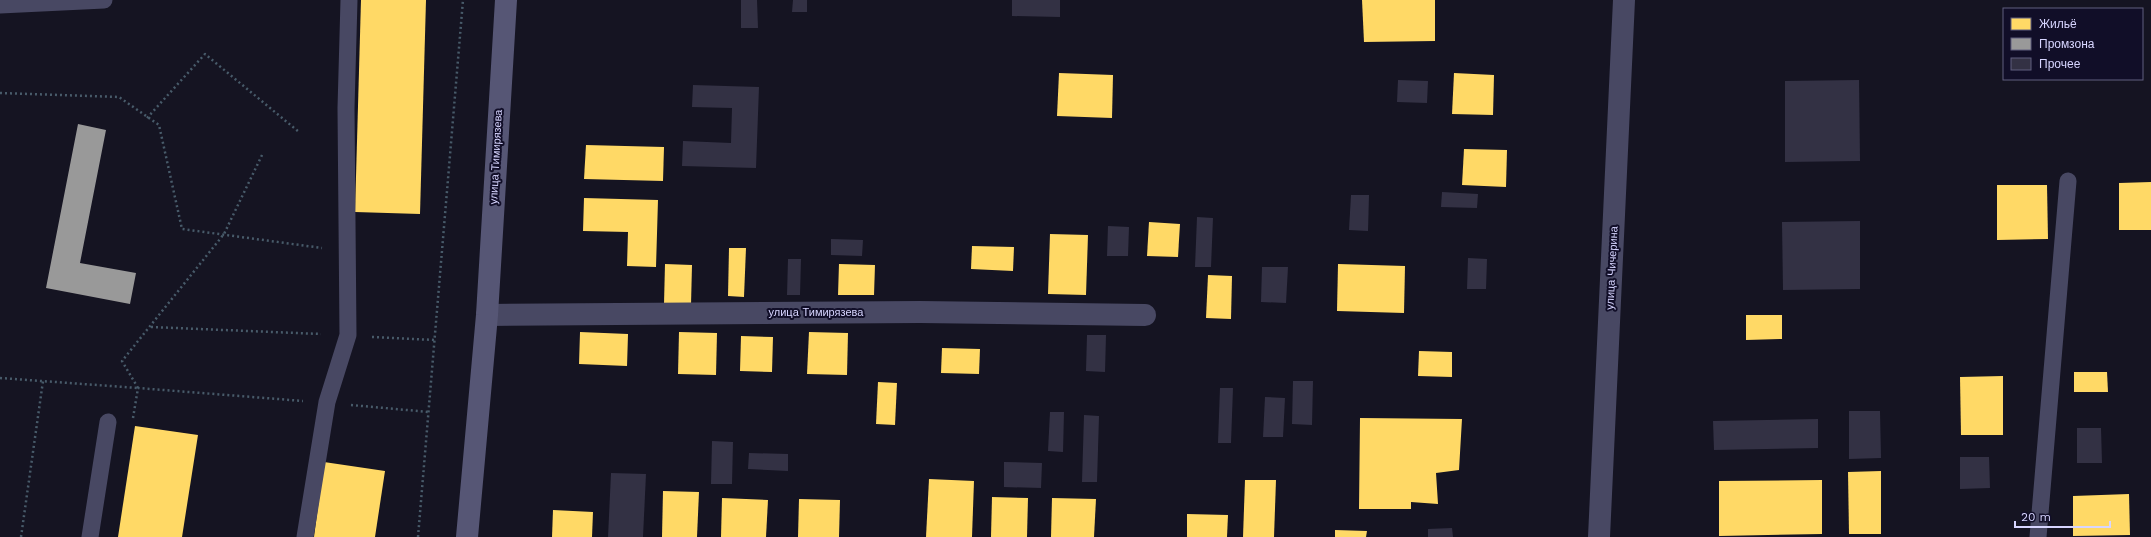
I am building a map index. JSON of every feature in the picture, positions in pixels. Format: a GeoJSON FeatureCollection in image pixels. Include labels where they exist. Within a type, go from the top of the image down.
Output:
{"type":"FeatureCollection","features":[{"type":"Feature","properties":{"kind":"street","name":"улица Тимирязева"},"geometry":{"type":"LineString","coordinates":[[467,537],[487,315],[506,0]]}},
{"type":"Feature","properties":{"kind":"street","name":"улица Чичерина"},"geometry":{"type":"LineString","coordinates":[[1599,537],[1624,0]]}},
{"type":"Feature","properties":{"kind":"street","name":"улица Тимирязева"},"geometry":{"type":"LineString","coordinates":[[487,315],[920,312],[1145,315]]}},
{"type":"Feature","properties":{"kind":"lane"},"geometry":{"type":"LineString","coordinates":[[0,5],[104,0]]}},
{"type":"Feature","properties":{"kind":"lane"},"geometry":{"type":"LineString","coordinates":[[305,537],[327,402],[348,335],[346,108],[349,0]]}},
{"type":"Feature","properties":{"kind":"lane"},"geometry":{"type":"LineString","coordinates":[[2038,537],[2068,181]]}},
{"type":"Feature","properties":{"kind":"lane"},"geometry":{"type":"LineString","coordinates":[[90,537],[108,422]]}},
{"type":"Feature","properties":{"kind":"path"},"geometry":{"type":"LineString","coordinates":[[418,537],[463,0]]}},
{"type":"Feature","properties":{"kind":"path"},"geometry":{"type":"LineString","coordinates":[[147,118],[205,54],[299,132]]}},
{"type":"Feature","properties":{"kind":"path"},"geometry":{"type":"LineString","coordinates":[[0,92],[118,97],[159,125],[182,229],[325,248]]}},
{"type":"Feature","properties":{"kind":"path"},"geometry":{"type":"LineString","coordinates":[[133,420],[138,388],[122,361],[224,234],[263,153]]}},
{"type":"Feature","properties":{"kind":"path"},"geometry":{"type":"LineString","coordinates":[[150,327],[435,340]]}},
{"type":"Feature","properties":{"kind":"path"},"geometry":{"type":"LineString","coordinates":[[0,378],[327,402],[429,412]]}},
{"type":"Feature","properties":{"kind":"path"},"geometry":{"type":"LineString","coordinates":[[20,537],[42,381]]}},
{"type":"Feature","properties":{"kind":"building: Жильё"},"geometry":{"type":"Polygon","coordinates":[[[361,0],[426,0],[420,214],[355,212],[361,0]]]}},
{"type":"Feature","properties":{"kind":"building: Жильё"},"geometry":{"type":"Polygon","coordinates":[[[1362,0],[1435,0],[1435,41],[1364,42],[1362,0]]]}},
{"type":"Feature","properties":{"kind":"building: Жильё"},"geometry":{"type":"Polygon","coordinates":[[[1059,73],[1113,75],[1112,118],[1057,116],[1059,73]]]}},
{"type":"Feature","properties":{"kind":"building: Жильё"},"geometry":{"type":"Polygon","coordinates":[[[1454,73],[1494,75],[1493,115],[1452,114],[1454,73]]]}},
{"type":"Feature","properties":{"kind":"building: Жильё"},"geometry":{"type":"Polygon","coordinates":[[[586,145],[664,147],[663,181],[584,179],[586,145]]]}},
{"type":"Feature","properties":{"kind":"building: Жильё"},"geometry":{"type":"Polygon","coordinates":[[[1464,149],[1507,150],[1506,187],[1462,185],[1464,149]]]}},
{"type":"Feature","properties":{"kind":"building: Жильё"},"geometry":{"type":"Polygon","coordinates":[[[2151,182],[2151,230],[2119,230],[2119,183],[2151,182]]]}},
{"type":"Feature","properties":{"kind":"building: Жильё"},"geometry":{"type":"Polygon","coordinates":[[[1997,185],[2047,185],[2048,239],[1997,240],[1997,185]]]}},
{"type":"Feature","properties":{"kind":"building: Жильё"},"geometry":{"type":"Polygon","coordinates":[[[584,198],[658,200],[656,267],[627,266],[628,232],[583,231],[584,198]]]}},
{"type":"Feature","properties":{"kind":"building: Жильё"},"geometry":{"type":"Polygon","coordinates":[[[1149,222],[1180,224],[1178,257],[1147,256],[1149,222]]]}},
{"type":"Feature","properties":{"kind":"building: Жильё"},"geometry":{"type":"Polygon","coordinates":[[[1050,234],[1088,235],[1086,295],[1048,294],[1050,234]]]}},
{"type":"Feature","properties":{"kind":"building: Жильё"},"geometry":{"type":"Polygon","coordinates":[[[972,246],[1014,247],[1013,271],[971,269],[972,246]]]}},
{"type":"Feature","properties":{"kind":"building: Жильё"},"geometry":{"type":"Polygon","coordinates":[[[729,248],[746,248],[744,297],[728,296],[729,248]]]}},
{"type":"Feature","properties":{"kind":"building: Жильё"},"geometry":{"type":"Polygon","coordinates":[[[665,264],[692,265],[691,305],[664,304],[665,264]]]}},
{"type":"Feature","properties":{"kind":"building: Жильё"},"geometry":{"type":"Polygon","coordinates":[[[839,264],[875,265],[874,295],[838,295],[839,264]]]}},
{"type":"Feature","properties":{"kind":"building: Жильё"},"geometry":{"type":"Polygon","coordinates":[[[1338,264],[1405,266],[1404,313],[1337,311],[1338,264]]]}},
{"type":"Feature","properties":{"kind":"building: Жильё"},"geometry":{"type":"Polygon","coordinates":[[[1208,275],[1232,276],[1231,319],[1206,318],[1208,275]]]}},
{"type":"Feature","properties":{"kind":"building: Жильё"},"geometry":{"type":"Polygon","coordinates":[[[1746,315],[1782,315],[1782,339],[1746,340],[1746,315]]]}},
{"type":"Feature","properties":{"kind":"building: Жильё"},"geometry":{"type":"Polygon","coordinates":[[[580,332],[628,334],[627,366],[579,364],[580,332]]]}},
{"type":"Feature","properties":{"kind":"building: Жильё"},"geometry":{"type":"Polygon","coordinates":[[[679,332],[717,333],[716,375],[678,374],[679,332]]]}},
{"type":"Feature","properties":{"kind":"building: Жильё"},"geometry":{"type":"Polygon","coordinates":[[[809,332],[848,333],[847,375],[807,374],[809,332]]]}},
{"type":"Feature","properties":{"kind":"building: Жильё"},"geometry":{"type":"Polygon","coordinates":[[[741,336],[773,337],[772,372],[740,371],[741,336]]]}},
{"type":"Feature","properties":{"kind":"building: Жильё"},"geometry":{"type":"Polygon","coordinates":[[[942,348],[980,349],[979,374],[941,373],[942,348]]]}},
{"type":"Feature","properties":{"kind":"building: Жильё"},"geometry":{"type":"Polygon","coordinates":[[[1419,351],[1452,352],[1452,377],[1418,376],[1419,351]]]}},
{"type":"Feature","properties":{"kind":"building: Жильё"},"geometry":{"type":"Polygon","coordinates":[[[2074,372],[2107,372],[2108,392],[2074,392],[2074,372]]]}},
{"type":"Feature","properties":{"kind":"building: Жильё"},"geometry":{"type":"Polygon","coordinates":[[[2003,376],[2003,435],[1961,435],[1960,377],[2003,376]]]}},
{"type":"Feature","properties":{"kind":"building: Жильё"},"geometry":{"type":"Polygon","coordinates":[[[878,382],[897,383],[895,425],[876,424],[878,382]]]}},
{"type":"Feature","properties":{"kind":"building: Жильё"},"geometry":{"type":"Polygon","coordinates":[[[1360,418],[1462,419],[1459,470],[1436,473],[1438,504],[1411,502],[1411,509],[1359,509],[1360,418]]]}},
{"type":"Feature","properties":{"kind":"building: Жильё"},"geometry":{"type":"Polygon","coordinates":[[[135,426],[198,435],[182,537],[118,537],[135,426]]]}},
{"type":"Feature","properties":{"kind":"building: Жильё"},"geometry":{"type":"Polygon","coordinates":[[[324,462],[385,471],[375,537],[314,537],[324,462]]]}},
{"type":"Feature","properties":{"kind":"building: Жильё"},"geometry":{"type":"Polygon","coordinates":[[[1881,471],[1881,534],[1849,534],[1848,472],[1881,471]]]}},
{"type":"Feature","properties":{"kind":"building: Жильё"},"geometry":{"type":"Polygon","coordinates":[[[929,479],[974,481],[972,537],[926,537],[929,479]]]}},
{"type":"Feature","properties":{"kind":"building: Жильё"},"geometry":{"type":"Polygon","coordinates":[[[1245,480],[1276,480],[1274,537],[1243,537],[1245,480]]]}},
{"type":"Feature","properties":{"kind":"building: Жильё"},"geometry":{"type":"Polygon","coordinates":[[[1822,480],[1822,534],[1719,536],[1719,481],[1822,480]]]}},
{"type":"Feature","properties":{"kind":"building: Жильё"},"geometry":{"type":"Polygon","coordinates":[[[663,491],[699,492],[697,537],[662,537],[663,491]]]}},
{"type":"Feature","properties":{"kind":"building: Жильё"},"geometry":{"type":"Polygon","coordinates":[[[2129,494],[2130,535],[2073,536],[2073,496],[2129,494]]]}},
{"type":"Feature","properties":{"kind":"building: Жильё"},"geometry":{"type":"Polygon","coordinates":[[[992,497],[1028,498],[1027,537],[991,537],[992,497]]]}},
{"type":"Feature","properties":{"kind":"building: Жильё"},"geometry":{"type":"Polygon","coordinates":[[[722,498],[768,500],[766,537],[721,537],[722,498]]]}},
{"type":"Feature","properties":{"kind":"building: Жильё"},"geometry":{"type":"Polygon","coordinates":[[[1052,498],[1096,499],[1094,537],[1051,537],[1052,498]]]}},
{"type":"Feature","properties":{"kind":"building: Жильё"},"geometry":{"type":"Polygon","coordinates":[[[799,499],[840,500],[839,537],[798,537],[799,499]]]}},
{"type":"Feature","properties":{"kind":"building: Жильё"},"geometry":{"type":"Polygon","coordinates":[[[553,510],[593,512],[592,537],[552,537],[553,510]]]}},
{"type":"Feature","properties":{"kind":"building: Жильё"},"geometry":{"type":"Polygon","coordinates":[[[1187,514],[1228,515],[1227,537],[1187,537],[1187,514]]]}},
{"type":"Feature","properties":{"kind":"building: Жильё"},"geometry":{"type":"Polygon","coordinates":[[[1335,530],[1367,531],[1366,537],[1335,537],[1335,530]]]}},
{"type":"Feature","properties":{"kind":"building: Промзона"},"geometry":{"type":"Polygon","coordinates":[[[78,124],[106,130],[80,263],[136,273],[130,304],[46,288],[78,124]]]}},
{"type":"Feature","properties":{"kind":"building: Прочее"},"geometry":{"type":"Polygon","coordinates":[[[741,0],[757,0],[758,28],[741,28],[741,0]]]}},
{"type":"Feature","properties":{"kind":"building: Прочее"},"geometry":{"type":"Polygon","coordinates":[[[793,0],[807,0],[807,12],[792,12],[793,0]]]}},
{"type":"Feature","properties":{"kind":"building: Прочее"},"geometry":{"type":"Polygon","coordinates":[[[1012,0],[1060,0],[1060,17],[1012,16],[1012,0]]]}},
{"type":"Feature","properties":{"kind":"building: Прочее"},"geometry":{"type":"Polygon","coordinates":[[[1398,80],[1428,81],[1427,103],[1397,102],[1398,80]]]}},
{"type":"Feature","properties":{"kind":"building: Прочее"},"geometry":{"type":"Polygon","coordinates":[[[1859,80],[1860,161],[1785,162],[1785,81],[1859,80]]]}},
{"type":"Feature","properties":{"kind":"building: Прочее"},"geometry":{"type":"Polygon","coordinates":[[[693,85],[759,87],[756,168],[682,166],[683,141],[731,143],[732,108],[692,107],[693,85]]]}},
{"type":"Feature","properties":{"kind":"building: Прочее"},"geometry":{"type":"Polygon","coordinates":[[[1442,192],[1478,194],[1477,208],[1441,207],[1442,192]]]}},
{"type":"Feature","properties":{"kind":"building: Прочее"},"geometry":{"type":"Polygon","coordinates":[[[1351,195],[1369,195],[1368,231],[1349,230],[1351,195]]]}},
{"type":"Feature","properties":{"kind":"building: Прочее"},"geometry":{"type":"Polygon","coordinates":[[[1197,217],[1213,218],[1211,267],[1195,267],[1197,217]]]}},
{"type":"Feature","properties":{"kind":"building: Прочее"},"geometry":{"type":"Polygon","coordinates":[[[1860,221],[1860,289],[1783,290],[1782,222],[1860,221]]]}},
{"type":"Feature","properties":{"kind":"building: Прочее"},"geometry":{"type":"Polygon","coordinates":[[[1108,226],[1129,227],[1128,256],[1107,256],[1108,226]]]}},
{"type":"Feature","properties":{"kind":"building: Прочее"},"geometry":{"type":"Polygon","coordinates":[[[831,239],[863,240],[862,256],[831,255],[831,239]]]}},
{"type":"Feature","properties":{"kind":"building: Прочее"},"geometry":{"type":"Polygon","coordinates":[[[1468,258],[1487,259],[1486,289],[1467,289],[1468,258]]]}},
{"type":"Feature","properties":{"kind":"building: Прочее"},"geometry":{"type":"Polygon","coordinates":[[[788,259],[801,259],[800,295],[787,295],[788,259]]]}},
{"type":"Feature","properties":{"kind":"building: Прочее"},"geometry":{"type":"Polygon","coordinates":[[[1262,267],[1288,267],[1286,303],[1261,302],[1262,267]]]}},
{"type":"Feature","properties":{"kind":"building: Прочее"},"geometry":{"type":"Polygon","coordinates":[[[1087,335],[1106,335],[1105,372],[1086,371],[1087,335]]]}},
{"type":"Feature","properties":{"kind":"building: Прочее"},"geometry":{"type":"Polygon","coordinates":[[[1293,381],[1313,381],[1312,425],[1292,424],[1293,381]]]}},
{"type":"Feature","properties":{"kind":"building: Прочее"},"geometry":{"type":"Polygon","coordinates":[[[1220,388],[1233,388],[1231,443],[1218,443],[1220,388]]]}},
{"type":"Feature","properties":{"kind":"building: Прочее"},"geometry":{"type":"Polygon","coordinates":[[[1265,397],[1285,398],[1283,437],[1263,437],[1265,397]]]}},
{"type":"Feature","properties":{"kind":"building: Прочее"},"geometry":{"type":"Polygon","coordinates":[[[1849,411],[1880,411],[1881,458],[1849,459],[1849,411]]]}},
{"type":"Feature","properties":{"kind":"building: Прочее"},"geometry":{"type":"Polygon","coordinates":[[[1050,412],[1064,412],[1063,452],[1048,451],[1050,412]]]}},
{"type":"Feature","properties":{"kind":"building: Прочее"},"geometry":{"type":"Polygon","coordinates":[[[1084,415],[1099,416],[1097,482],[1082,482],[1084,415]]]}},
{"type":"Feature","properties":{"kind":"building: Прочее"},"geometry":{"type":"Polygon","coordinates":[[[1818,419],[1818,448],[1714,450],[1713,421],[1818,419]]]}},
{"type":"Feature","properties":{"kind":"building: Прочее"},"geometry":{"type":"Polygon","coordinates":[[[2077,428],[2101,428],[2102,463],[2077,463],[2077,428]]]}},
{"type":"Feature","properties":{"kind":"building: Прочее"},"geometry":{"type":"Polygon","coordinates":[[[712,441],[733,442],[732,484],[711,484],[712,441]]]}},
{"type":"Feature","properties":{"kind":"building: Прочее"},"geometry":{"type":"Polygon","coordinates":[[[749,453],[788,454],[788,471],[748,469],[749,453]]]}},
{"type":"Feature","properties":{"kind":"building: Прочее"},"geometry":{"type":"Polygon","coordinates":[[[1960,457],[1989,457],[1990,488],[1960,489],[1960,457]]]}},
{"type":"Feature","properties":{"kind":"building: Прочее"},"geometry":{"type":"Polygon","coordinates":[[[1004,462],[1042,463],[1041,488],[1004,487],[1004,462]]]}},
{"type":"Feature","properties":{"kind":"building: Прочее"},"geometry":{"type":"Polygon","coordinates":[[[611,473],[646,474],[643,537],[608,537],[611,473]]]}},
{"type":"Feature","properties":{"kind":"building: Прочее"},"geometry":{"type":"Polygon","coordinates":[[[1452,528],[1453,537],[1428,537],[1428,529],[1452,528]]]}}]}
